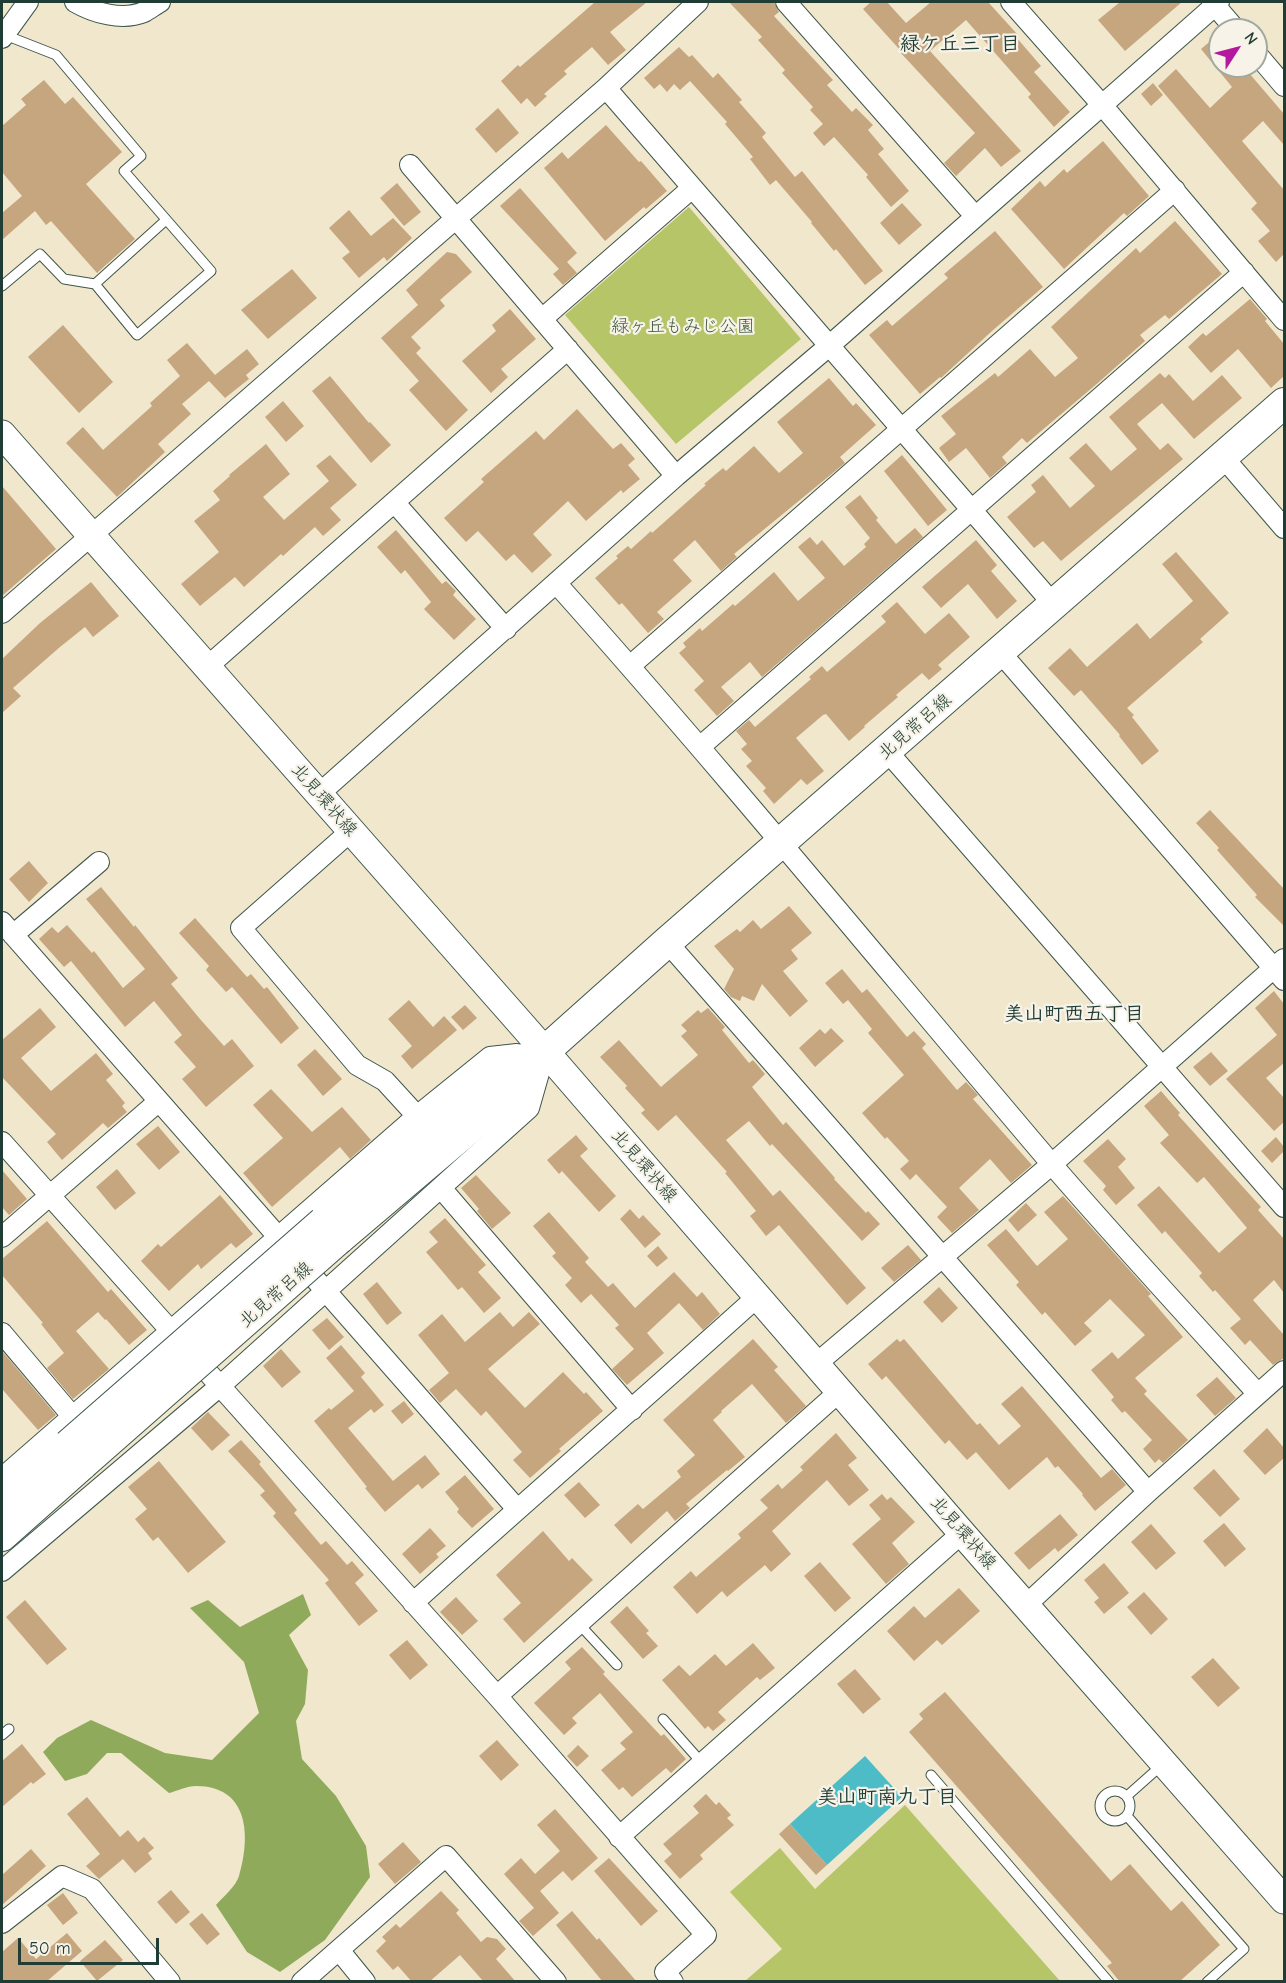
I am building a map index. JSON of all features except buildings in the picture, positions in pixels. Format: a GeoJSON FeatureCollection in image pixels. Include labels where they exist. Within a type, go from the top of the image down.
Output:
{"type":"FeatureCollection","features":[{"type":"Feature","properties":{"kind":"main road","name":"北見常呂線"},"geometry":{"type":"LineString","coordinates":[[2,1503],[331,1231],[517,1088],[545,1051],[667,942],[1284,404]]}},
{"type":"Feature","properties":{"kind":"main road","name":"北見環状線"},"geometry":{"type":"LineString","coordinates":[[2,434],[545,1051],[962,1533],[1284,1900]]}},
{"type":"Feature","properties":{"kind":"main road","name":"北見常呂線"},"geometry":{"type":"LineString","coordinates":[[2,1536],[75,1442]]}},
{"type":"Feature","properties":{"kind":"street"},"geometry":{"type":"LineString","coordinates":[[3,36],[28,2]]}},
{"type":"Feature","properties":{"kind":"street"},"geometry":{"type":"LineString","coordinates":[[75,2],[85,8],[116,16],[142,12],[160,2]]}},
{"type":"Feature","properties":{"kind":"street"},"geometry":{"type":"LineString","coordinates":[[2,614],[606,88],[698,2]]}},
{"type":"Feature","properties":{"kind":"street"},"geometry":{"type":"LineString","coordinates":[[786,2],[975,216]]}},
{"type":"Feature","properties":{"kind":"street"},"geometry":{"type":"LineString","coordinates":[[1011,2],[1175,190],[1284,320]]}},
{"type":"Feature","properties":{"kind":"street"},"geometry":{"type":"LineString","coordinates":[[319,794],[676,476],[829,346],[1215,3],[1227,18]]}},
{"type":"Feature","properties":{"kind":"street"},"geometry":{"type":"LineString","coordinates":[[1268,67],[1284,86]]}},
{"type":"Feature","properties":{"kind":"street"},"geometry":{"type":"LineString","coordinates":[[606,88],[1054,605]]}},
{"type":"Feature","properties":{"kind":"street"},"geometry":{"type":"LineString","coordinates":[[410,165],[676,476]]}},
{"type":"Feature","properties":{"kind":"street"},"geometry":{"type":"LineString","coordinates":[[542,319],[692,188]]}},
{"type":"Feature","properties":{"kind":"street"},"geometry":{"type":"LineString","coordinates":[[630,666],[1175,190]]}},
{"type":"Feature","properties":{"kind":"street"},"geometry":{"type":"LineString","coordinates":[[700,746],[1244,272]]}},
{"type":"Feature","properties":{"kind":"street"},"geometry":{"type":"LineString","coordinates":[[207,667],[568,349]]}},
{"type":"Feature","properties":{"kind":"street"},"geometry":{"type":"LineString","coordinates":[[1223,458],[1284,528]]}},
{"type":"Feature","properties":{"kind":"street"},"geometry":{"type":"LineString","coordinates":[[395,503],[506,628]]}},
{"type":"Feature","properties":{"kind":"street"},"geometry":{"type":"LineString","coordinates":[[556,583],[700,746],[1052,1164],[1258,1394]]}},
{"type":"Feature","properties":{"kind":"street"},"geometry":{"type":"LineString","coordinates":[[816,1364],[1052,1164],[1162,1066],[1281,969],[1000,652]]}},
{"type":"Feature","properties":{"kind":"street"},"geometry":{"type":"LineString","coordinates":[[887,751],[1284,1207]]}},
{"type":"Feature","properties":{"kind":"street"},"geometry":{"type":"LineString","coordinates":[[351,831],[241,928],[357,1065],[385,1081],[417,1116]]}},
{"type":"Feature","properties":{"kind":"street"},"geometry":{"type":"LineString","coordinates":[[99,862],[7,929],[517,1509]]}},
{"type":"Feature","properties":{"kind":"street"},"geometry":{"type":"LineString","coordinates":[[667,942],[1148,1492]]}},
{"type":"Feature","properties":{"kind":"street"},"geometry":{"type":"LineString","coordinates":[[2,1478],[75,1442],[170,1331],[417,1116],[490,1057],[545,1051],[529,1108],[327,1292],[2,1571]]}},
{"type":"Feature","properties":{"kind":"street"},"geometry":{"type":"LineString","coordinates":[[2,1237],[159,1101]]}},
{"type":"Feature","properties":{"kind":"street"},"geometry":{"type":"LineString","coordinates":[[2,1142],[497,1696],[706,1935],[665,1972],[674,1982]]}},
{"type":"Feature","properties":{"kind":"street"},"geometry":{"type":"LineString","coordinates":[[441,1188],[632,1410]]}},
{"type":"Feature","properties":{"kind":"street"},"geometry":{"type":"LineString","coordinates":[[413,1603],[757,1297]]}},
{"type":"Feature","properties":{"kind":"street"},"geometry":{"type":"LineString","coordinates":[[2,1333],[75,1442]]}},
{"type":"Feature","properties":{"kind":"street"},"geometry":{"type":"LineString","coordinates":[[1026,1605],[1284,1371]]}},
{"type":"Feature","properties":{"kind":"street"},"geometry":{"type":"LineString","coordinates":[[497,1696],[840,1391]]}},
{"type":"Feature","properties":{"kind":"street"},"geometry":{"type":"LineString","coordinates":[[619,1837],[962,1533]]}},
{"type":"Feature","properties":{"kind":"street"},"geometry":{"type":"LineString","coordinates":[[302,1982],[446,1856],[556,1982]]}},
{"type":"Feature","properties":{"kind":"street"},"geometry":{"type":"LineString","coordinates":[[2,1923],[62,1876],[92,1889],[170,1982]]}},
{"type":"Feature","properties":{"kind":"street"},"geometry":{"type":"LineString","coordinates":[[339,1950],[365,1982]]}},
{"type":"Feature","properties":{"kind":"lane"},"geometry":{"type":"LineString","coordinates":[[2,286],[40,254],[64,279],[95,284],[137,335],[211,270],[124,171],[141,156],[56,56],[3,36]]}},
{"type":"Feature","properties":{"kind":"lane"},"geometry":{"type":"LineString","coordinates":[[95,284],[166,220]]}},
{"type":"Feature","properties":{"kind":"lane"},"geometry":{"type":"LineString","coordinates":[[579,1624],[617,1665]]}},
{"type":"Feature","properties":{"kind":"lane"},"geometry":{"type":"LineString","coordinates":[[663,1719],[702,1763]]}},
{"type":"Feature","properties":{"kind":"lane"},"geometry":{"type":"LineString","coordinates":[[1127,1796],[1164,1762]]}},
{"type":"Feature","properties":{"kind":"lane"},"geometry":{"type":"LineString","coordinates":[[931,1775],[1110,1982]]}},
{"type":"Feature","properties":{"kind":"lane"},"geometry":{"type":"LineString","coordinates":[[1117,1791],[1127,1796],[1131,1806],[1127,1816],[1119,1822],[1108,1820],[1101,1812],[1101,1802],[1107,1793],[1117,1791]]}},
{"type":"Feature","properties":{"kind":"lane"},"geometry":{"type":"LineString","coordinates":[[1127,1816],[1244,1949],[1207,1982]]}},
{"type":"Feature","properties":{"kind":"green space","name":"緑ヶ丘もみじ公園"},"geometry":{"type":"Polygon","coordinates":[[[689,207],[801,339],[676,444],[565,315],[689,207]]]}},
{"type":"Feature","properties":{"kind":"green space"},"geometry":{"type":"Polygon","coordinates":[[[303,1594],[311,1615],[289,1635],[308,1670],[305,1704],[296,1721],[302,1759],[336,1796],[366,1846],[370,1877],[325,1940],[280,1972],[247,1952],[216,1905],[239,1876],[245,1845],[242,1816],[236,1804],[227,1794],[214,1788],[196,1786],[169,1793],[121,1753],[107,1753],[87,1774],[65,1781],[43,1752],[57,1738],[91,1720],[165,1753],[212,1760],[259,1713],[244,1662],[190,1608],[208,1600],[240,1627],[303,1594]]]}},
{"type":"Feature","properties":{"kind":"green space"},"geometry":{"type":"Polygon","coordinates":[[[905,1805],[1060,1981],[745,1981],[782,1949],[730,1892],[780,1848],[815,1889],[905,1805]]]}},
{"type":"Feature","properties":{"kind":"water"},"geometry":{"type":"Polygon","coordinates":[[[865,1756],[902,1797],[827,1865],[790,1824],[865,1756]]]}},
{"type":"Feature","properties":{"kind":"district","name":"緑ケ丘三丁目"},"geometry":{"type":"Point","coordinates":[960,44]}},
{"type":"Feature","properties":{"kind":"district","name":"美山町西五丁目"},"geometry":{"type":"Point","coordinates":[1074,1014]}},
{"type":"Feature","properties":{"kind":"district","name":"美山町南九丁目"},"geometry":{"type":"Point","coordinates":[887,1797]}}]}
